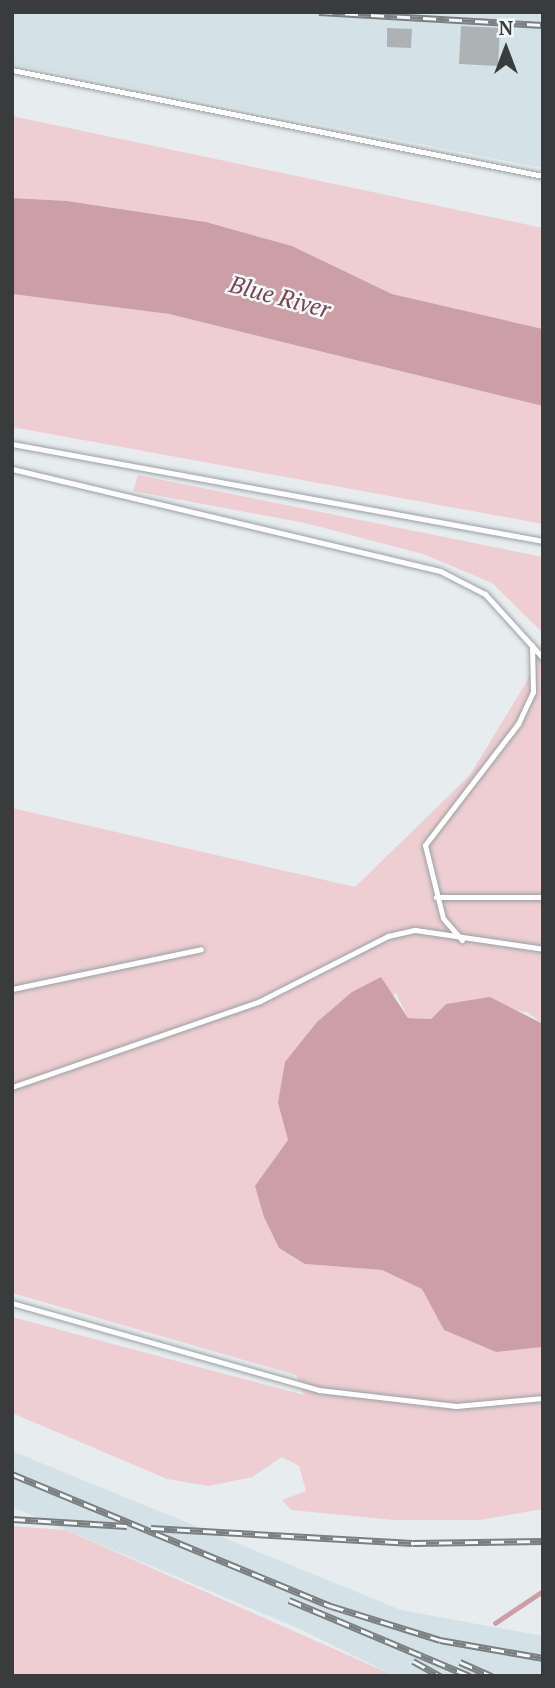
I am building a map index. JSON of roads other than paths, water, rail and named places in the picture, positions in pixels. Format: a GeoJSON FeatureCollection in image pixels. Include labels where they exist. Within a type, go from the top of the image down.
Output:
{"type":"FeatureCollection","features":[{"type":"Feature","properties":{"kind":"lane"},"geometry":{"type":"LineString","coordinates":[[12,70],[543,176]]}},
{"type":"Feature","properties":{"kind":"lane"},"geometry":{"type":"LineString","coordinates":[[12,444],[543,541]]}},
{"type":"Feature","properties":{"kind":"lane"},"geometry":{"type":"LineString","coordinates":[[12,469],[440,571],[485,594],[543,659]]}},
{"type":"Feature","properties":{"kind":"lane"},"geometry":{"type":"LineString","coordinates":[[462,940],[443,918],[425,845],[518,724],[533,692],[532,644]]}},
{"type":"Feature","properties":{"kind":"lane"},"geometry":{"type":"LineString","coordinates":[[436,897],[543,897]]}},
{"type":"Feature","properties":{"kind":"lane"},"geometry":{"type":"LineString","coordinates":[[12,1087],[260,1001],[388,936],[415,930],[462,940],[543,949]]}},
{"type":"Feature","properties":{"kind":"lane"},"geometry":{"type":"LineString","coordinates":[[12,989],[201,949]]}},
{"type":"Feature","properties":{"kind":"lane"},"geometry":{"type":"LineString","coordinates":[[12,1303],[319,1390],[456,1406],[543,1398]]}},
{"type":"Feature","properties":{"kind":"water","name":"Blue River"},"geometry":{"type":"Polygon","coordinates":[[[12,198],[67,201],[206,222],[292,246],[392,294],[543,329],[543,406],[169,314],[12,294],[12,198]]]}},
{"type":"Feature","properties":{"kind":"water"},"geometry":{"type":"Polygon","coordinates":[[[381,977],[408,1018],[431,1019],[446,1004],[490,997],[543,1024],[543,1347],[496,1352],[444,1330],[422,1289],[382,1270],[305,1264],[279,1248],[264,1217],[255,1186],[288,1140],[278,1103],[285,1062],[317,1022],[352,992],[381,977]]]}},
{"type":"Feature","properties":{"kind":"waterway"},"geometry":{"type":"LineString","coordinates":[[495,1623],[543,1591]]}},
{"type":"Feature","properties":{"kind":"railway"},"geometry":{"type":"LineString","coordinates":[[319,12],[543,25]]}},
{"type":"Feature","properties":{"kind":"railway"},"geometry":{"type":"LineString","coordinates":[[12,1474],[331,1606],[440,1640],[543,1658]]}},
{"type":"Feature","properties":{"kind":"railway"},"geometry":{"type":"LineString","coordinates":[[12,1519],[127,1526]]}},
{"type":"Feature","properties":{"kind":"railway"},"geometry":{"type":"LineString","coordinates":[[151,1528],[413,1543],[543,1541]]}},
{"type":"Feature","properties":{"kind":"railway"},"geometry":{"type":"LineString","coordinates":[[289,1600],[470,1676]]}},
{"type":"Feature","properties":{"kind":"railway"},"geometry":{"type":"LineString","coordinates":[[413,1661],[440,1676]]}},
{"type":"Feature","properties":{"kind":"railway"},"geometry":{"type":"LineString","coordinates":[[460,1662],[492,1676]]}}]}
